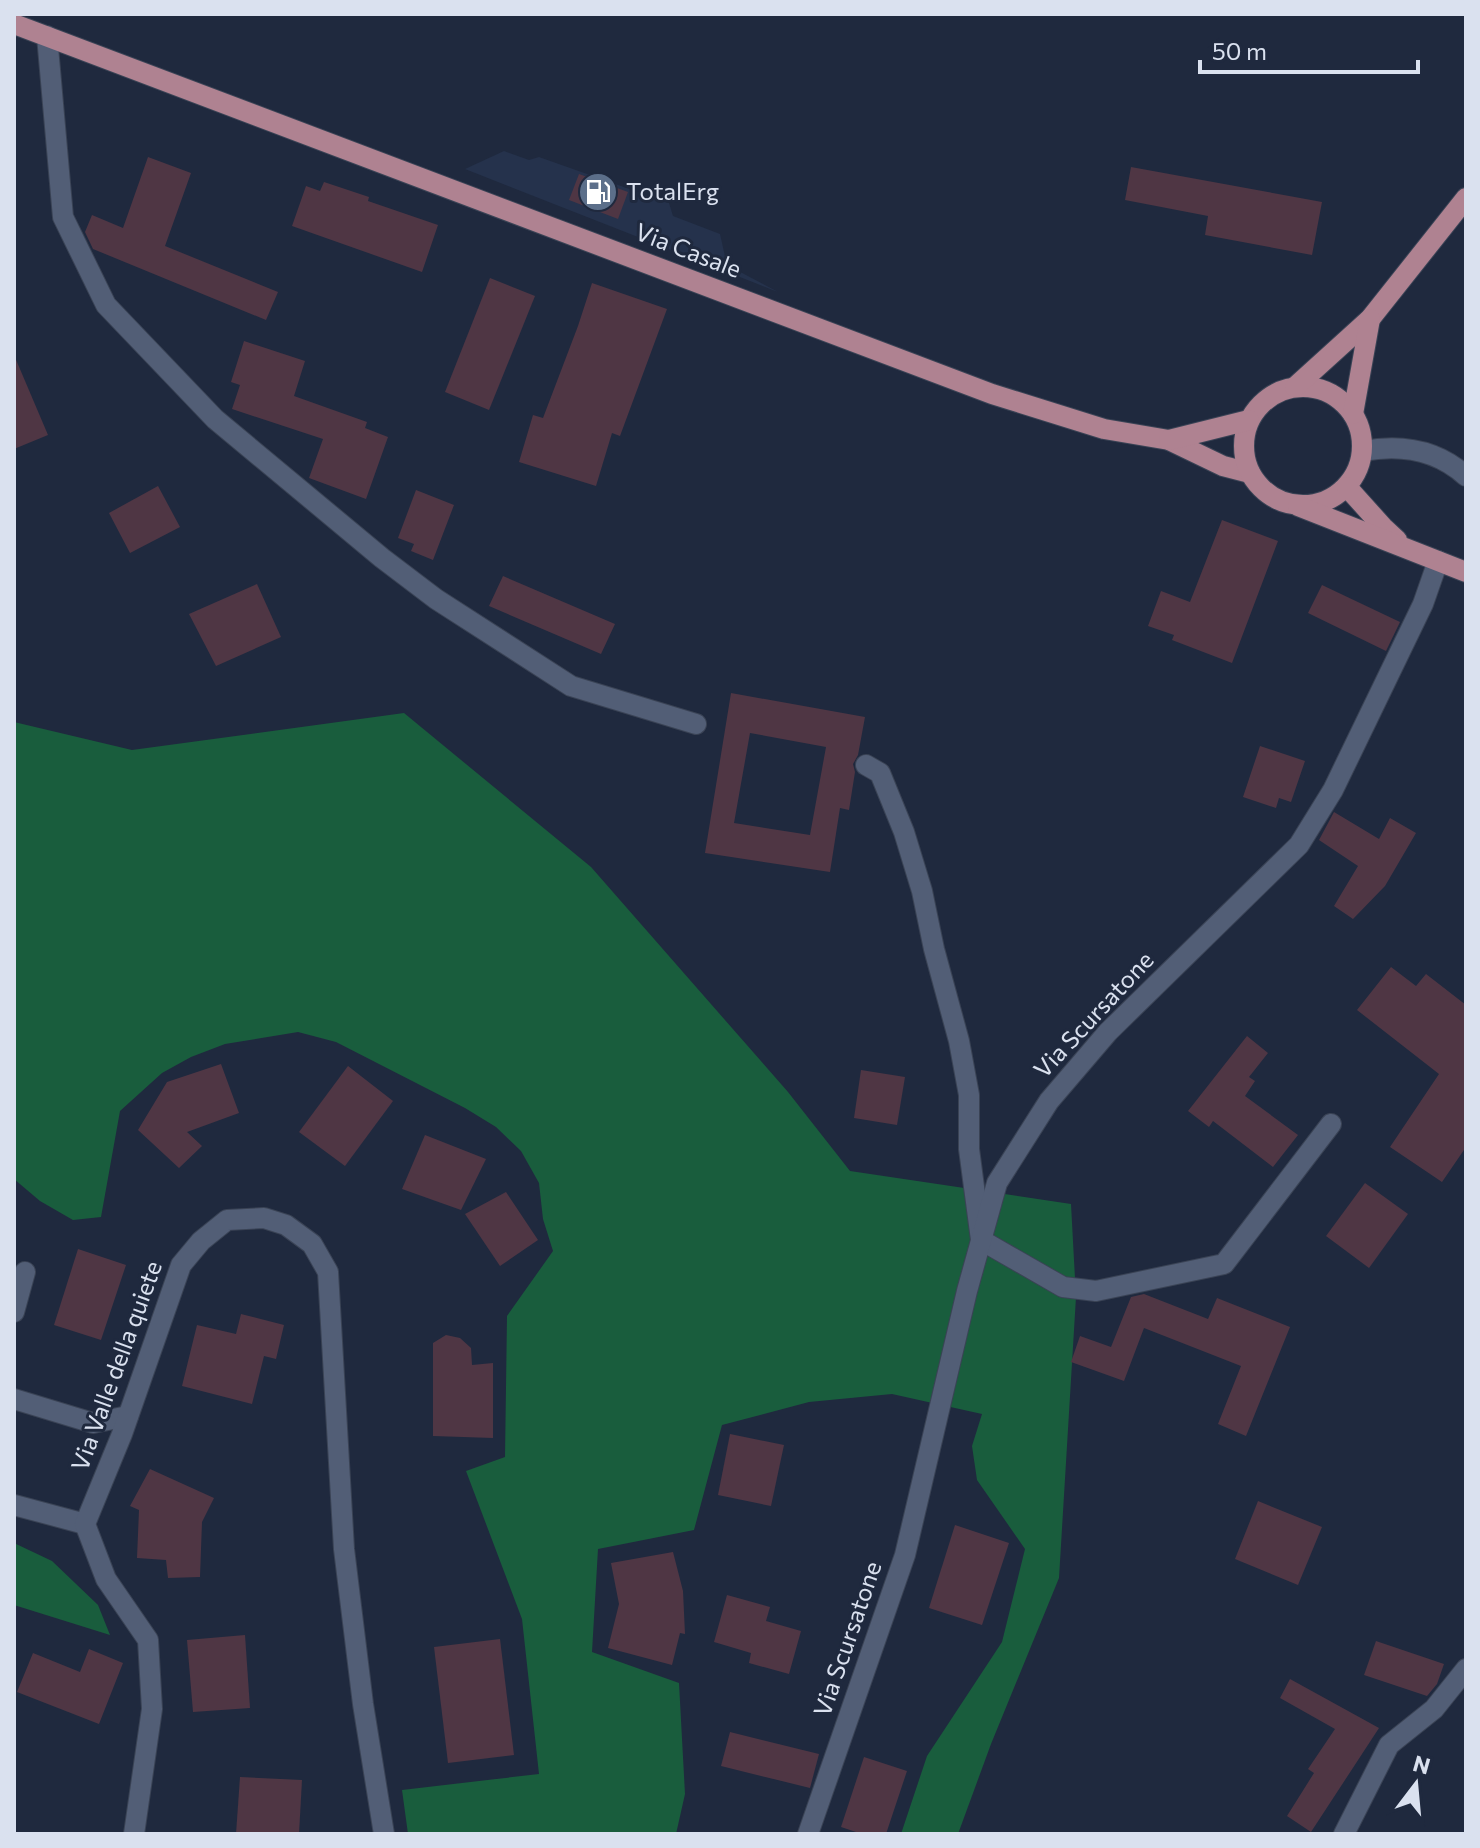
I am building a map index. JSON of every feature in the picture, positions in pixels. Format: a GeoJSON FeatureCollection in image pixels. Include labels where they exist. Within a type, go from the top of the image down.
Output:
{"type":"FeatureCollection","features":[{"type":"Feature","properties":{"kind":"main road","name":"Via Casale"},"geometry":{"type":"LineString","coordinates":[[14,24],[992,394],[1104,429],[1169,440]]}},
{"type":"Feature","properties":{"kind":"main road"},"geometry":{"type":"LineString","coordinates":[[1295,387],[1370,319],[1466,198]]}},
{"type":"Feature","properties":{"kind":"main road"},"geometry":{"type":"LineString","coordinates":[[1353,414],[1370,319]]}},
{"type":"Feature","properties":{"kind":"main road"},"geometry":{"type":"LineString","coordinates":[[1294,505],[1313,505],[1332,499],[1347,487],[1358,470],[1363,451],[1361,432],[1353,414],[1342,401],[1312,387],[1295,387],[1276,393],[1260,404],[1249,420],[1244,438],[1244,456],[1250,473],[1261,488],[1276,499],[1466,572]]}},
{"type":"Feature","properties":{"kind":"main road"},"geometry":{"type":"LineString","coordinates":[[1169,440],[1249,420]]}},
{"type":"Feature","properties":{"kind":"main road"},"geometry":{"type":"LineString","coordinates":[[1169,440],[1223,466],[1250,473]]}},
{"type":"Feature","properties":{"kind":"main road"},"geometry":{"type":"LineString","coordinates":[[1347,487],[1406,548]]}},
{"type":"Feature","properties":{"kind":"street"},"geometry":{"type":"LineString","coordinates":[[47,36],[63,217],[106,305],[215,419],[436,599],[571,686],[696,724]]}},
{"type":"Feature","properties":{"kind":"street"},"geometry":{"type":"LineString","coordinates":[[1363,451],[1386,446],[1427,451],[1466,476]]}},
{"type":"Feature","properties":{"kind":"street","name":"Via Scursatone"},"geometry":{"type":"LineString","coordinates":[[808,1834],[905,1555],[967,1291],[997,1183],[1049,1101],[1108,1032],[1299,845],[1333,790],[1423,604],[1438,561]]}},
{"type":"Feature","properties":{"kind":"street"},"geometry":{"type":"LineString","coordinates":[[866,765],[880,773],[904,832],[959,1041],[969,1095],[969,1149],[981,1240],[1063,1287],[1085,1290],[1096,1291],[1224,1264],[1331,1124]]}},
{"type":"Feature","properties":{"kind":"street","name":"Via Valle della quiete"},"geometry":{"type":"LineString","coordinates":[[85,1524],[128,1416],[181,1265],[201,1241],[227,1220],[264,1218],[286,1225],[312,1244],[328,1272],[344,1549],[363,1704],[384,1834]]}},
{"type":"Feature","properties":{"kind":"street"},"geometry":{"type":"LineString","coordinates":[[14,1312],[25,1272]]}},
{"type":"Feature","properties":{"kind":"street"},"geometry":{"type":"LineString","coordinates":[[14,1399],[93,1423],[128,1416]]}},
{"type":"Feature","properties":{"kind":"street"},"geometry":{"type":"LineString","coordinates":[[14,1505],[85,1524],[106,1579],[148,1640],[152,1709],[134,1834]]}},
{"type":"Feature","properties":{"kind":"street"},"geometry":{"type":"LineString","coordinates":[[1344,1834],[1389,1745],[1434,1709],[1466,1669]]}},
{"type":"Feature","properties":{"kind":"shaded area"},"geometry":{"type":"Polygon","coordinates":[[[504,151],[529,160],[539,157],[669,203],[673,216],[720,234],[727,265],[778,292],[465,169],[504,151]]]}},
{"type":"Feature","properties":{"kind":"green space"},"geometry":{"type":"Polygon","coordinates":[[[404,713],[591,867],[788,1092],[850,1171],[1071,1204],[1076,1297],[1059,1578],[958,1834],[901,1834],[927,1756],[1002,1642],[1025,1549],[977,1480],[972,1446],[982,1414],[892,1394],[809,1402],[722,1425],[694,1530],[598,1549],[592,1652],[679,1683],[685,1794],[676,1834],[408,1834],[402,1790],[539,1774],[522,1619],[466,1471],[505,1457],[507,1316],[553,1251],[543,1219],[539,1183],[521,1151],[496,1127],[465,1108],[336,1042],[298,1032],[225,1044],[191,1057],[162,1073],[120,1111],[101,1217],[73,1220],[40,1201],[14,1179],[14,722],[132,750],[404,713]]]}},
{"type":"Feature","properties":{"kind":"green space"},"geometry":{"type":"Polygon","coordinates":[[[14,1543],[52,1561],[98,1605],[110,1635],[14,1605],[14,1543]]]}},
{"type":"Feature","properties":{"kind":"building"},"geometry":{"type":"Polygon","coordinates":[[[148,157],[191,173],[165,246],[278,292],[266,320],[93,249],[85,232],[92,215],[123,228],[148,157]]]}},
{"type":"Feature","properties":{"kind":"building"},"geometry":{"type":"Polygon","coordinates":[[[1131,167],[1322,202],[1312,255],[1205,235],[1208,216],[1125,200],[1131,167]]]}},
{"type":"Feature","properties":{"kind":"building"},"geometry":{"type":"Polygon","coordinates":[[[579,174],[628,192],[618,219],[569,200],[579,174]]]}},
{"type":"Feature","properties":{"kind":"building"},"geometry":{"type":"Polygon","coordinates":[[[324,182],[438,225],[422,272],[292,226],[306,186],[320,191],[324,182]]]}},
{"type":"Feature","properties":{"kind":"building"},"geometry":{"type":"Polygon","coordinates":[[[490,278],[535,296],[489,410],[445,392],[490,278]]]}},
{"type":"Feature","properties":{"kind":"building"},"geometry":{"type":"Polygon","coordinates":[[[592,283],[667,309],[620,436],[612,433],[596,486],[519,462],[533,415],[543,418],[592,283]]]}},
{"type":"Feature","properties":{"kind":"building"},"geometry":{"type":"Polygon","coordinates":[[[244,341],[305,361],[294,396],[367,422],[365,428],[388,437],[366,499],[309,478],[323,439],[232,409],[240,385],[231,382],[244,341]]]}},
{"type":"Feature","properties":{"kind":"building"},"geometry":{"type":"Polygon","coordinates":[[[14,355],[48,435],[14,449],[14,355]]]}},
{"type":"Feature","properties":{"kind":"building"},"geometry":{"type":"Polygon","coordinates":[[[158,486],[180,527],[130,553],[109,513],[158,486]]]}},
{"type":"Feature","properties":{"kind":"building"},"geometry":{"type":"Polygon","coordinates":[[[416,490],[454,505],[433,560],[411,551],[414,544],[398,538],[416,490]]]}},
{"type":"Feature","properties":{"kind":"building"},"geometry":{"type":"Polygon","coordinates":[[[1222,520],[1278,541],[1232,663],[1172,640],[1174,635],[1148,626],[1161,591],[1190,602],[1222,520]]]}},
{"type":"Feature","properties":{"kind":"building"},"geometry":{"type":"Polygon","coordinates":[[[503,576],[615,624],[601,654],[489,606],[503,576]]]}},
{"type":"Feature","properties":{"kind":"building"},"geometry":{"type":"Polygon","coordinates":[[[257,584],[281,637],[216,666],[189,614],[257,584]]]}},
{"type":"Feature","properties":{"kind":"building"},"geometry":{"type":"Polygon","coordinates":[[[1322,585],[1400,622],[1386,651],[1308,613],[1322,585]]]}},
{"type":"Feature","properties":{"kind":"building"},"geometry":{"type":"Polygon","coordinates":[[[731,693],[865,717],[858,755],[853,764],[855,772],[849,810],[840,808],[830,872],[705,853],[731,693]],[[750,733],[734,823],[810,835],[826,747],[750,733]]]}},
{"type":"Feature","properties":{"kind":"building"},"geometry":{"type":"Polygon","coordinates":[[[1260,746],[1305,761],[1291,802],[1279,798],[1276,808],[1243,797],[1260,746]]]}},
{"type":"Feature","properties":{"kind":"building"},"geometry":{"type":"Polygon","coordinates":[[[1334,812],[1379,839],[1390,818],[1416,833],[1385,886],[1353,919],[1334,906],[1358,866],[1319,840],[1334,812]]]}},
{"type":"Feature","properties":{"kind":"building"},"geometry":{"type":"Polygon","coordinates":[[[1391,967],[1416,986],[1426,974],[1466,1005],[1466,1147],[1442,1182],[1390,1147],[1439,1074],[1357,1010],[1391,967]]]}},
{"type":"Feature","properties":{"kind":"building"},"geometry":{"type":"Polygon","coordinates":[[[1247,1036],[1268,1053],[1249,1077],[1255,1081],[1245,1096],[1298,1135],[1273,1167],[1213,1121],[1209,1127],[1188,1111],[1247,1036]]]}},
{"type":"Feature","properties":{"kind":"building"},"geometry":{"type":"Polygon","coordinates":[[[221,1064],[239,1113],[187,1132],[202,1146],[179,1168],[138,1130],[167,1082],[221,1064]]]}},
{"type":"Feature","properties":{"kind":"building"},"geometry":{"type":"Polygon","coordinates":[[[348,1066],[393,1101],[345,1166],[299,1132],[348,1066]]]}},
{"type":"Feature","properties":{"kind":"building"},"geometry":{"type":"Polygon","coordinates":[[[861,1070],[905,1077],[897,1125],[854,1118],[861,1070]]]}},
{"type":"Feature","properties":{"kind":"building"},"geometry":{"type":"Polygon","coordinates":[[[425,1135],[486,1159],[461,1210],[402,1189],[425,1135]]]}},
{"type":"Feature","properties":{"kind":"building"},"geometry":{"type":"Polygon","coordinates":[[[1365,1183],[1408,1214],[1369,1268],[1326,1236],[1365,1183]]]}},
{"type":"Feature","properties":{"kind":"building"},"geometry":{"type":"Polygon","coordinates":[[[506,1192],[538,1240],[500,1266],[465,1214],[506,1192]]]}},
{"type":"Feature","properties":{"kind":"building"},"geometry":{"type":"Polygon","coordinates":[[[78,1249],[126,1265],[101,1340],[54,1325],[78,1249]]]}},
{"type":"Feature","properties":{"kind":"building"},"geometry":{"type":"Polygon","coordinates":[[[1144,1294],[1208,1319],[1217,1298],[1290,1327],[1246,1436],[1218,1424],[1241,1366],[1144,1328],[1124,1381],[1071,1362],[1080,1336],[1111,1347],[1131,1297],[1144,1294]]]}},
{"type":"Feature","properties":{"kind":"building"},"geometry":{"type":"Polygon","coordinates":[[[241,1314],[284,1325],[276,1359],[264,1356],[252,1404],[182,1386],[197,1325],[236,1334],[241,1314]]]}},
{"type":"Feature","properties":{"kind":"building"},"geometry":{"type":"Polygon","coordinates":[[[446,1335],[460,1338],[471,1348],[472,1365],[493,1363],[493,1438],[433,1436],[433,1343],[446,1335]]]}},
{"type":"Feature","properties":{"kind":"building"},"geometry":{"type":"Polygon","coordinates":[[[730,1434],[784,1445],[771,1506],[718,1495],[730,1434]]]}},
{"type":"Feature","properties":{"kind":"building"},"geometry":{"type":"Polygon","coordinates":[[[150,1469],[214,1498],[202,1522],[200,1577],[168,1578],[166,1560],[137,1558],[139,1510],[130,1506],[150,1469]]]}},
{"type":"Feature","properties":{"kind":"building"},"geometry":{"type":"Polygon","coordinates":[[[1258,1501],[1322,1527],[1298,1585],[1235,1559],[1258,1501]]]}},
{"type":"Feature","properties":{"kind":"building"},"geometry":{"type":"Polygon","coordinates":[[[955,1525],[1009,1543],[982,1625],[929,1608],[955,1525]]]}},
{"type":"Feature","properties":{"kind":"building"},"geometry":{"type":"Polygon","coordinates":[[[673,1552],[683,1591],[685,1634],[680,1633],[672,1665],[608,1648],[619,1604],[611,1563],[673,1552]]]}},
{"type":"Feature","properties":{"kind":"building"},"geometry":{"type":"Polygon","coordinates":[[[727,1595],[770,1607],[766,1621],[801,1631],[789,1674],[749,1663],[751,1653],[714,1642],[727,1595]]]}},
{"type":"Feature","properties":{"kind":"building"},"geometry":{"type":"Polygon","coordinates":[[[245,1635],[250,1708],[193,1712],[187,1640],[245,1635]]]}},
{"type":"Feature","properties":{"kind":"building"},"geometry":{"type":"Polygon","coordinates":[[[500,1639],[514,1755],[448,1763],[434,1647],[500,1639]]]}},
{"type":"Feature","properties":{"kind":"building"},"geometry":{"type":"Polygon","coordinates":[[[1376,1641],[1444,1664],[1437,1684],[1427,1696],[1364,1675],[1376,1641]]]}},
{"type":"Feature","properties":{"kind":"building"},"geometry":{"type":"Polygon","coordinates":[[[89,1649],[123,1663],[99,1724],[17,1692],[33,1653],[80,1672],[89,1649]]]}},
{"type":"Feature","properties":{"kind":"building"},"geometry":{"type":"Polygon","coordinates":[[[1290,1679],[1379,1728],[1311,1832],[1287,1816],[1314,1773],[1308,1769],[1335,1729],[1280,1698],[1290,1679]]]}},
{"type":"Feature","properties":{"kind":"building"},"geometry":{"type":"Polygon","coordinates":[[[730,1732],[819,1754],[810,1788],[721,1766],[730,1732]]]}},
{"type":"Feature","properties":{"kind":"building"},"geometry":{"type":"Polygon","coordinates":[[[864,1757],[907,1771],[886,1834],[862,1834],[841,1827],[864,1757]]]}},
{"type":"Feature","properties":{"kind":"building"},"geometry":{"type":"Polygon","coordinates":[[[240,1777],[302,1780],[299,1834],[236,1834],[240,1777]]]}},
{"type":"Feature","properties":{"kind":"place","name":"TotalErg"},"geometry":{"type":"Point","coordinates":[598,192]}}]}
